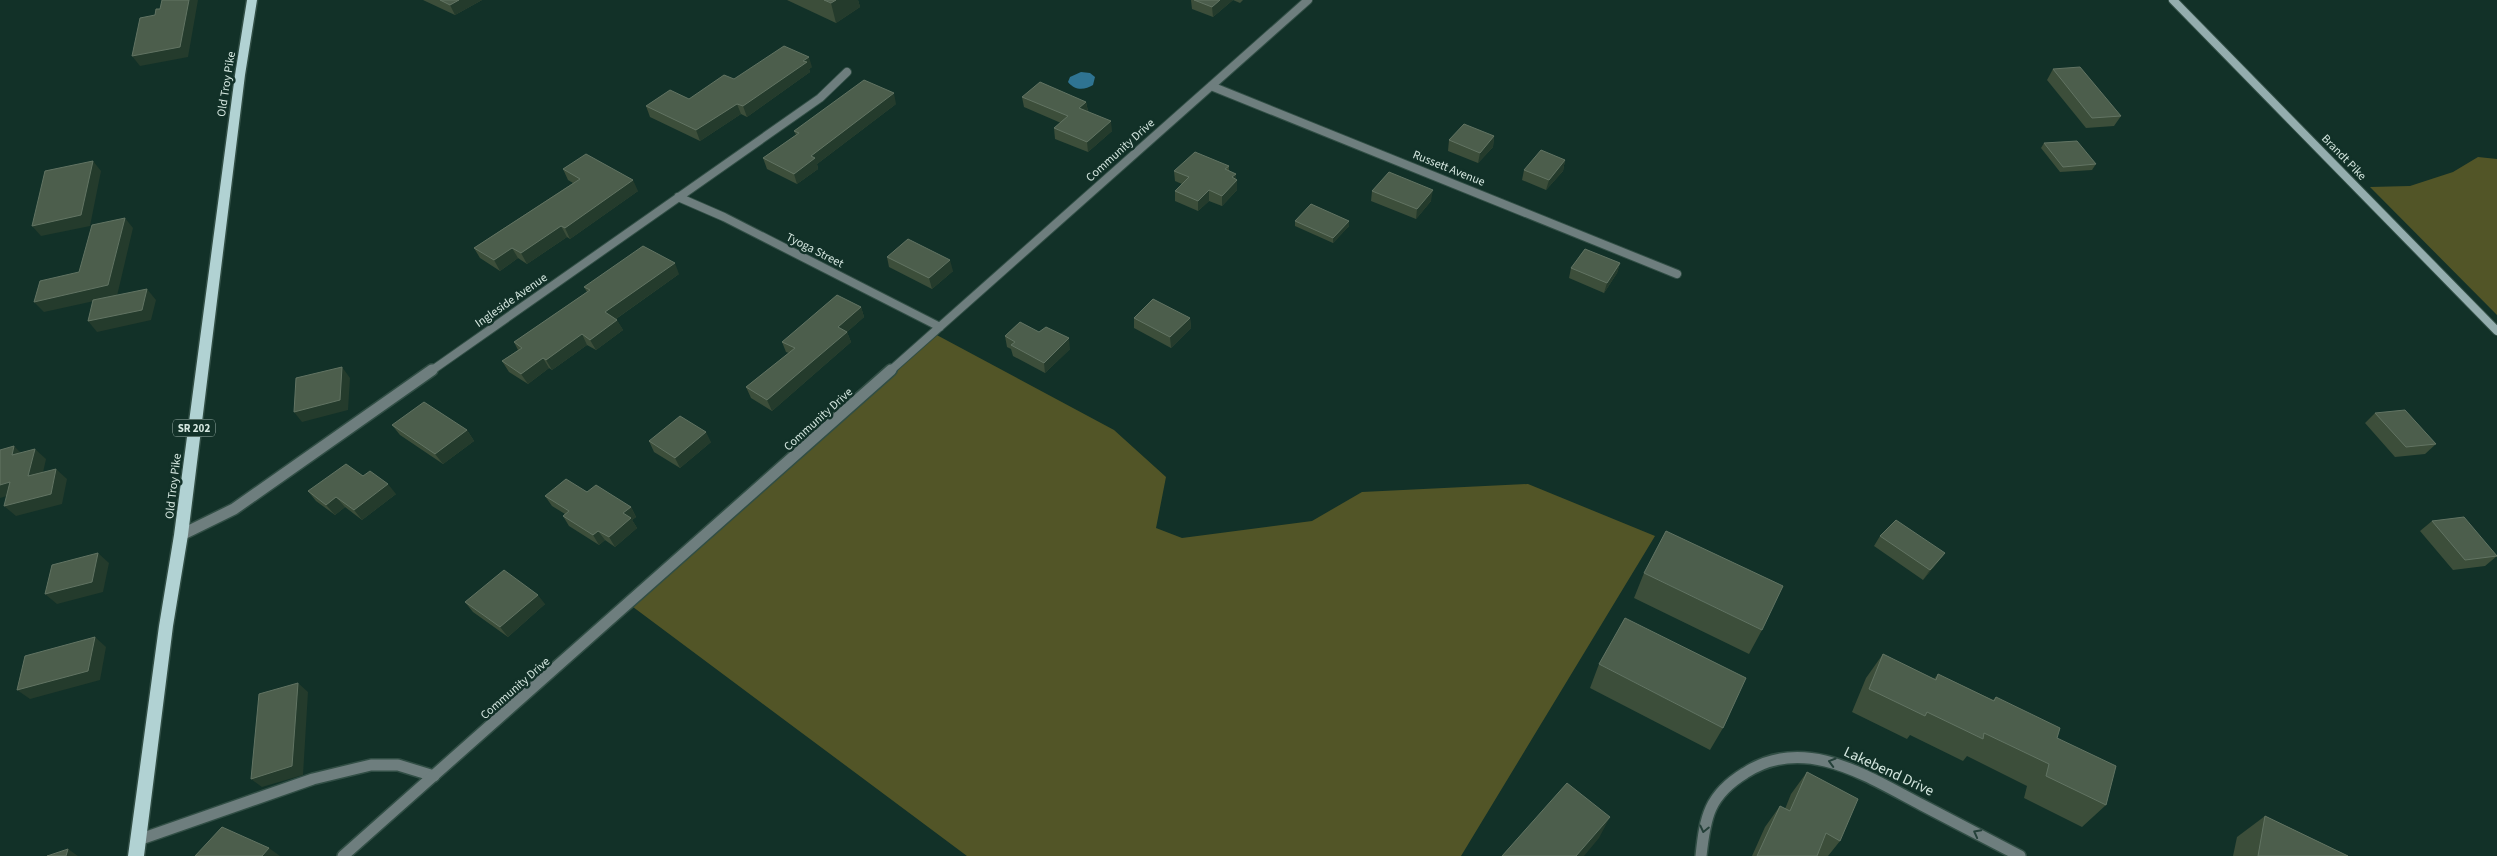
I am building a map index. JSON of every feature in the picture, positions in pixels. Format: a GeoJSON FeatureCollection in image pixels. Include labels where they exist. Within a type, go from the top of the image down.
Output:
{"type":"FeatureCollection","features":[{"type":"Feature","properties":{"kind":"main road","name":"Old Troy Pike"},"geometry":{"type":"LineString","coordinates":[[136,856],[252,0]]}},
{"type":"Feature","properties":{"kind":"main road","name":"Brandt Pike"},"geometry":{"type":"LineString","coordinates":[[2173,0],[2497,331]]}},
{"type":"Feature","properties":{"kind":"street","name":"Community Drive"},"geometry":{"type":"LineString","coordinates":[[343,856],[1308,0]]}},
{"type":"Feature","properties":{"kind":"street","name":"Ingleside Avenue"},"geometry":{"type":"LineString","coordinates":[[181,535],[234,508],[820,98],[847,72]]}},
{"type":"Feature","properties":{"kind":"street","name":"Russett Avenue"},"geometry":{"type":"LineString","coordinates":[[1212,86],[1677,274]]}},
{"type":"Feature","properties":{"kind":"street","name":"Tyoga Street"},"geometry":{"type":"LineString","coordinates":[[678,197],[724,217],[940,327]]}},
{"type":"Feature","properties":{"kind":"street","name":"Lakebend Drive"},"geometry":{"type":"LineString","coordinates":[[1702,856],[1702,833],[1710,810],[1723,790],[1741,774],[1763,763],[1800,757],[1825,760],[1851,768],[2020,856]]}},
{"type":"Feature","properties":{"kind":"street"},"geometry":{"type":"LineString","coordinates":[[138,840],[312,779],[371,765],[398,765],[434,776]]}},
{"type":"Feature","properties":{"kind":"green space"},"geometry":{"type":"Polygon","coordinates":[[[2478,157],[2497,159],[2497,315],[2370,187],[2410,186],[2453,172],[2478,157]]]}},
{"type":"Feature","properties":{"kind":"green space"},"geometry":{"type":"Polygon","coordinates":[[[933,333],[1114,430],[1166,477],[1156,528],[1182,538],[1312,521],[1362,492],[1528,484],[1655,536],[1461,856],[967,856],[629,604],[933,333]]]}},
{"type":"Feature","properties":{"kind":"water"},"geometry":{"type":"Polygon","coordinates":[[[1081,72],[1090,73],[1095,77],[1093,85],[1080,89],[1068,82],[1070,77],[1081,72]]]}},
{"type":"Feature","properties":{"kind":"building"},"geometry":{"type":"Polygon","coordinates":[[[162,0],[189,0],[180,47],[132,56],[140,18],[155,15],[156,9],[160,9],[162,0]]]}},
{"type":"Feature","properties":{"kind":"building"},"geometry":{"type":"Polygon","coordinates":[[[440,0],[459,0],[450,5],[440,0]]]}},
{"type":"Feature","properties":{"kind":"building"},"geometry":{"type":"Polygon","coordinates":[[[824,0],[836,0],[831,3],[824,0]]]}},
{"type":"Feature","properties":{"kind":"building"},"geometry":{"type":"Polygon","coordinates":[[[1194,0],[1220,0],[1212,7],[1194,0]]]}},
{"type":"Feature","properties":{"kind":"building"},"geometry":{"type":"Polygon","coordinates":[[[784,46],[809,57],[803,61],[807,62],[743,106],[737,104],[696,130],[646,106],[670,90],[689,99],[724,75],[734,79],[784,46]]]}},
{"type":"Feature","properties":{"kind":"building"},"geometry":{"type":"Polygon","coordinates":[[[2080,67],[2121,116],[2092,118],[2053,69],[2080,67]]]}},
{"type":"Feature","properties":{"kind":"building"},"geometry":{"type":"Polygon","coordinates":[[[864,80],[894,93],[811,156],[815,158],[794,174],[763,158],[799,133],[794,131],[864,80]]]}},
{"type":"Feature","properties":{"kind":"building"},"geometry":{"type":"Polygon","coordinates":[[[1040,82],[1086,102],[1079,108],[1111,121],[1087,142],[1054,128],[1068,116],[1022,97],[1040,82]]]}},
{"type":"Feature","properties":{"kind":"building"},"geometry":{"type":"Polygon","coordinates":[[[1464,124],[1494,136],[1480,153],[1449,140],[1464,124]]]}},
{"type":"Feature","properties":{"kind":"building"},"geometry":{"type":"Polygon","coordinates":[[[2077,141],[2096,164],[2063,167],[2044,143],[2077,141]]]}},
{"type":"Feature","properties":{"kind":"building"},"geometry":{"type":"Polygon","coordinates":[[[1541,150],[1565,160],[1549,180],[1524,170],[1541,150]]]}},
{"type":"Feature","properties":{"kind":"building"},"geometry":{"type":"Polygon","coordinates":[[[1195,152],[1229,166],[1225,169],[1236,174],[1232,177],[1237,180],[1222,196],[1209,190],[1198,201],[1175,191],[1189,177],[1174,171],[1195,152]]]}},
{"type":"Feature","properties":{"kind":"building"},"geometry":{"type":"Polygon","coordinates":[[[586,154],[633,180],[565,228],[561,226],[521,253],[512,248],[494,260],[474,248],[580,179],[563,169],[586,154]]]}},
{"type":"Feature","properties":{"kind":"building"},"geometry":{"type":"Polygon","coordinates":[[[93,161],[81,215],[32,226],[45,171],[93,161]]]}},
{"type":"Feature","properties":{"kind":"building"},"geometry":{"type":"Polygon","coordinates":[[[1389,172],[1433,190],[1417,209],[1372,191],[1389,172]]]}},
{"type":"Feature","properties":{"kind":"building"},"geometry":{"type":"Polygon","coordinates":[[[1311,204],[1349,221],[1333,238],[1295,221],[1311,204]]]}},
{"type":"Feature","properties":{"kind":"building"},"geometry":{"type":"Polygon","coordinates":[[[125,218],[108,285],[34,302],[40,281],[79,272],[92,225],[125,218]]]}},
{"type":"Feature","properties":{"kind":"building"},"geometry":{"type":"Polygon","coordinates":[[[908,239],[950,260],[929,278],[887,257],[908,239]]]}},
{"type":"Feature","properties":{"kind":"building"},"geometry":{"type":"Polygon","coordinates":[[[643,246],[675,263],[605,312],[617,320],[590,340],[582,334],[546,360],[543,358],[521,374],[502,361],[522,348],[514,342],[590,290],[584,287],[643,246]]]}},
{"type":"Feature","properties":{"kind":"building"},"geometry":{"type":"Polygon","coordinates":[[[1585,249],[1620,263],[1607,283],[1571,268],[1585,249]]]}},
{"type":"Feature","properties":{"kind":"building"},"geometry":{"type":"Polygon","coordinates":[[[147,289],[142,310],[88,321],[93,300],[147,289]]]}},
{"type":"Feature","properties":{"kind":"building"},"geometry":{"type":"Polygon","coordinates":[[[837,295],[861,307],[838,327],[847,332],[767,400],[746,387],[795,348],[782,342],[837,295]]]}},
{"type":"Feature","properties":{"kind":"building"},"geometry":{"type":"Polygon","coordinates":[[[1153,299],[1190,318],[1170,337],[1134,318],[1153,299]]]}},
{"type":"Feature","properties":{"kind":"building"},"geometry":{"type":"Polygon","coordinates":[[[1020,322],[1039,332],[1046,327],[1069,338],[1044,363],[1011,345],[1015,342],[1005,336],[1020,322]]]}},
{"type":"Feature","properties":{"kind":"building"},"geometry":{"type":"Polygon","coordinates":[[[342,367],[340,400],[294,412],[296,378],[342,367]]]}},
{"type":"Feature","properties":{"kind":"building"},"geometry":{"type":"Polygon","coordinates":[[[424,402],[467,430],[435,454],[392,425],[424,402]]]}},
{"type":"Feature","properties":{"kind":"building"},"geometry":{"type":"Polygon","coordinates":[[[2405,410],[2436,444],[2406,447],[2375,413],[2405,410]]]}},
{"type":"Feature","properties":{"kind":"building"},"geometry":{"type":"Polygon","coordinates":[[[680,416],[706,432],[675,458],[649,441],[680,416]]]}},
{"type":"Feature","properties":{"kind":"building"},"geometry":{"type":"Polygon","coordinates":[[[14,446],[12,455],[35,449],[28,476],[56,469],[51,494],[4,506],[10,482],[0,485],[0,450],[14,446]]]}},
{"type":"Feature","properties":{"kind":"building"},"geometry":{"type":"Polygon","coordinates":[[[346,464],[363,476],[370,471],[388,484],[354,510],[336,497],[326,505],[308,491],[346,464]]]}},
{"type":"Feature","properties":{"kind":"building"},"geometry":{"type":"Polygon","coordinates":[[[566,479],[587,492],[596,485],[631,507],[623,513],[631,518],[609,537],[598,531],[593,535],[563,516],[569,511],[545,496],[566,479]]]}},
{"type":"Feature","properties":{"kind":"building"},"geometry":{"type":"Polygon","coordinates":[[[2464,517],[2497,556],[2465,560],[2432,521],[2464,517]]]}},
{"type":"Feature","properties":{"kind":"building"},"geometry":{"type":"Polygon","coordinates":[[[1896,520],[1945,553],[1930,570],[1880,536],[1896,520]]]}},
{"type":"Feature","properties":{"kind":"building"},"geometry":{"type":"Polygon","coordinates":[[[1666,531],[1783,586],[1762,630],[1644,573],[1666,531]]]}},
{"type":"Feature","properties":{"kind":"building"},"geometry":{"type":"Polygon","coordinates":[[[98,553],[92,582],[45,594],[52,565],[98,553]]]}},
{"type":"Feature","properties":{"kind":"building"},"geometry":{"type":"Polygon","coordinates":[[[504,570],[538,595],[500,627],[465,602],[504,570]]]}},
{"type":"Feature","properties":{"kind":"building"},"geometry":{"type":"Polygon","coordinates":[[[1625,618],[1746,678],[1723,728],[1599,664],[1625,618]]]}},
{"type":"Feature","properties":{"kind":"building"},"geometry":{"type":"Polygon","coordinates":[[[95,637],[88,671],[17,690],[25,656],[95,637]]]}},
{"type":"Feature","properties":{"kind":"building"},"geometry":{"type":"Polygon","coordinates":[[[1883,654],[1936,680],[1938,674],[1994,701],[1996,697],[2060,728],[2057,738],[2116,766],[2106,805],[2046,776],[2049,764],[1984,733],[1983,739],[1927,712],[1925,716],[1869,689],[1883,654]]]}},
{"type":"Feature","properties":{"kind":"building"},"geometry":{"type":"Polygon","coordinates":[[[298,683],[292,766],[251,779],[259,694],[298,683]]]}},
{"type":"Feature","properties":{"kind":"building"},"geometry":{"type":"Polygon","coordinates":[[[1807,772],[1858,799],[1840,841],[1826,833],[1817,856],[1757,856],[1780,806],[1790,811],[1807,772]]]}},
{"type":"Feature","properties":{"kind":"building"},"geometry":{"type":"Polygon","coordinates":[[[1567,783],[1610,817],[1576,856],[1502,856],[1567,783]]]}},
{"type":"Feature","properties":{"kind":"building"},"geometry":{"type":"Polygon","coordinates":[[[2265,816],[2348,856],[2258,856],[2265,816]]]}},
{"type":"Feature","properties":{"kind":"building"},"geometry":{"type":"Polygon","coordinates":[[[222,827],[269,848],[262,856],[195,856],[222,827]]]}},
{"type":"Feature","properties":{"kind":"building"},"geometry":{"type":"Polygon","coordinates":[[[68,849],[66,856],[47,856],[68,849]]]}}]}
